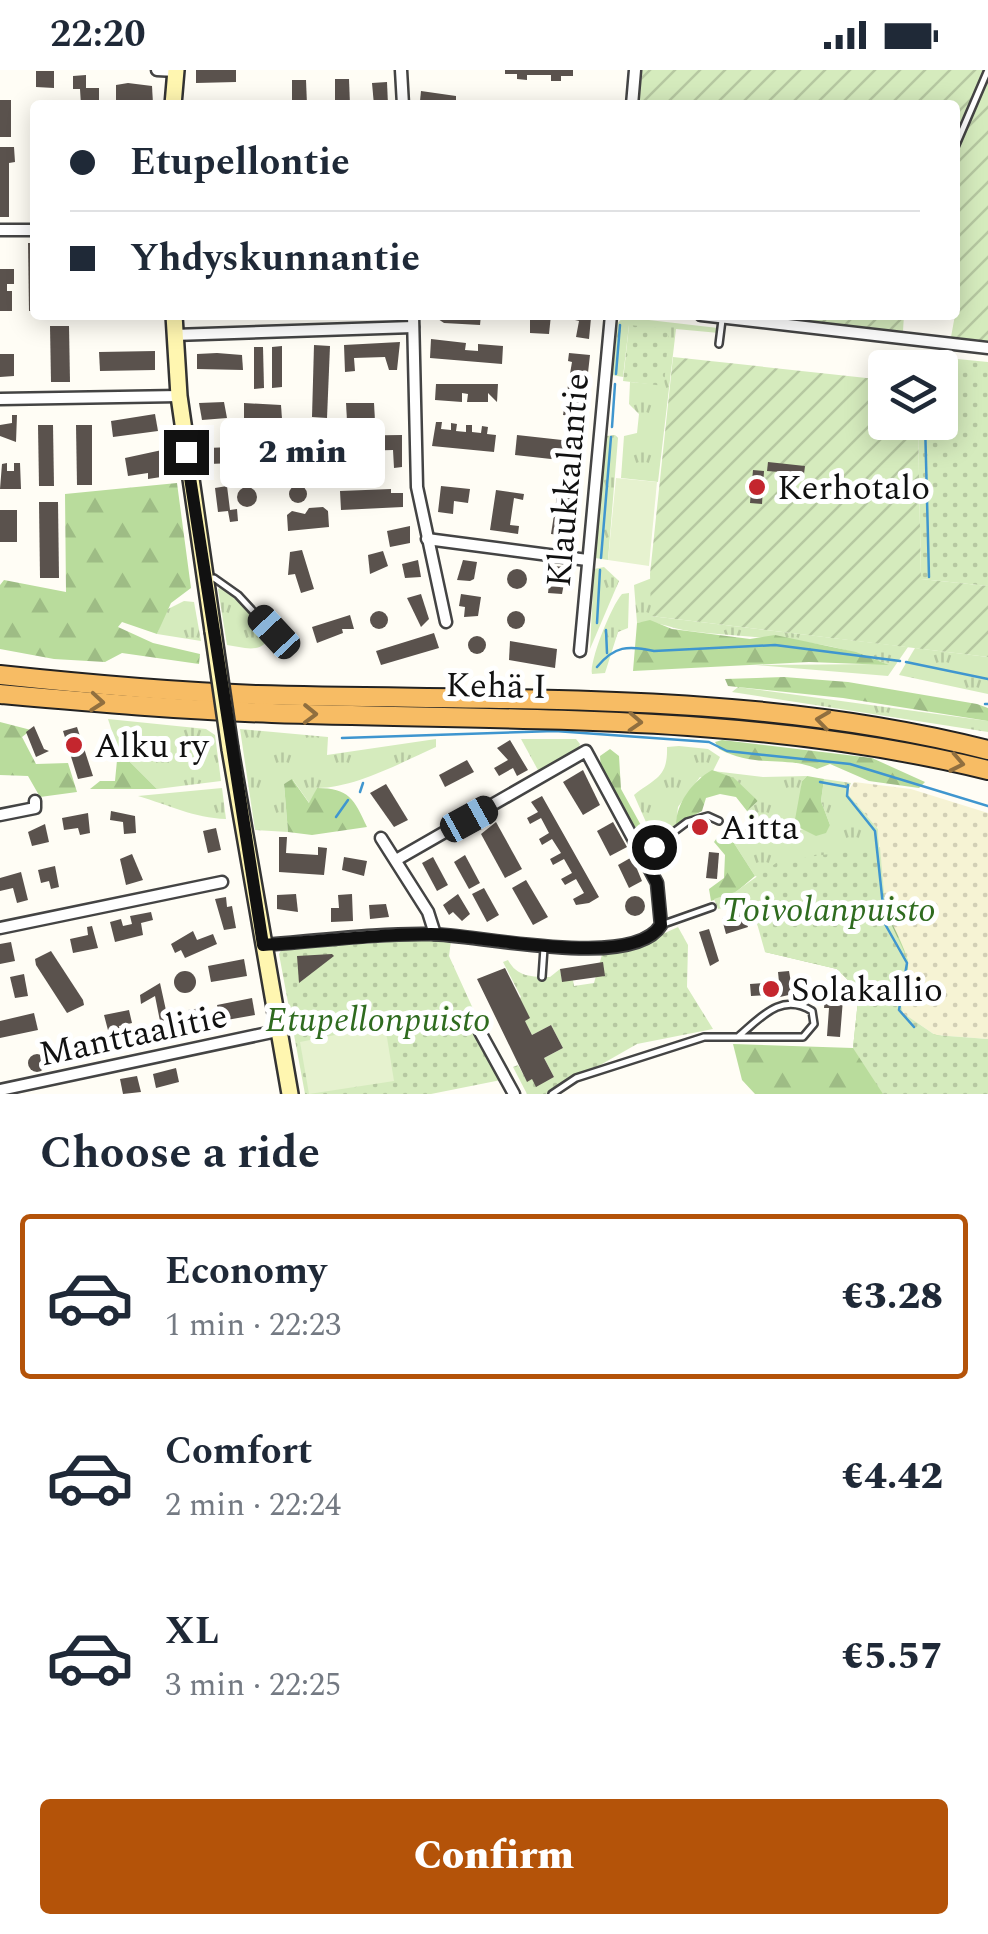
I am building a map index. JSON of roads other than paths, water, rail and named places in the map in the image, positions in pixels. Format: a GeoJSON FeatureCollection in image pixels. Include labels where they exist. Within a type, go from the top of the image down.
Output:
{"type":"FeatureCollection","features":[{"type":"Feature","properties":{"kind":"highway","name":"Kehä I"},"geometry":{"type":"LineString","coordinates":[[0,675],[238,694],[716,708],[897,730],[988,750]]}},
{"type":"Feature","properties":{"kind":"highway","name":"Kehä I"},"geometry":{"type":"LineString","coordinates":[[0,694],[228,711],[714,726],[808,736],[988,770]]}},
{"type":"Feature","properties":{"kind":"main road"},"geometry":{"type":"LineString","coordinates":[[173,100],[176,70]]}},
{"type":"Feature","properties":{"kind":"main road"},"geometry":{"type":"LineString","coordinates":[[174,320],[179,396],[212,632],[290,1094]]}},
{"type":"Feature","properties":{"kind":"street"},"geometry":{"type":"LineString","coordinates":[[157,70],[176,70]]}},
{"type":"Feature","properties":{"kind":"street"},"geometry":{"type":"LineString","coordinates":[[401,70],[403,100]]}},
{"type":"Feature","properties":{"kind":"street"},"geometry":{"type":"LineString","coordinates":[[632,100],[634,70]]}},
{"type":"Feature","properties":{"kind":"street"},"geometry":{"type":"LineString","coordinates":[[0,230],[30,230]]}},
{"type":"Feature","properties":{"kind":"street","name":"Klaukkalantie"},"geometry":{"type":"LineString","coordinates":[[580,651],[610,320]]}},
{"type":"Feature","properties":{"kind":"street"},"geometry":{"type":"LineString","coordinates":[[749,320],[988,348]]}},
{"type":"Feature","properties":{"kind":"street"},"geometry":{"type":"LineString","coordinates":[[174,334],[413,321],[417,487],[446,622]]}},
{"type":"Feature","properties":{"kind":"street"},"geometry":{"type":"LineString","coordinates":[[0,399],[179,396]]}},
{"type":"Feature","properties":{"kind":"street"},"geometry":{"type":"LineString","coordinates":[[427,538],[588,560]]}},
{"type":"Feature","properties":{"kind":"street"},"geometry":{"type":"LineString","coordinates":[[263,945],[435,934],[606,947],[651,936],[661,925],[657,883],[586,751],[396,860]]}},
{"type":"Feature","properties":{"kind":"street"},"geometry":{"type":"LineString","coordinates":[[0,815],[35,808],[35,801]]}},
{"type":"Feature","properties":{"kind":"street"},"geometry":{"type":"LineString","coordinates":[[382,838],[428,912],[435,934]]}},
{"type":"Feature","properties":{"kind":"street"},"geometry":{"type":"LineString","coordinates":[[0,928],[222,882]]}},
{"type":"Feature","properties":{"kind":"street","name":"Manttaalitie"},"geometry":{"type":"LineString","coordinates":[[0,1090],[277,1031]]}},
{"type":"Feature","properties":{"kind":"street"},"geometry":{"type":"LineString","coordinates":[[480,1032],[514,1094]]}},
{"type":"Feature","properties":{"kind":"lane"},"geometry":{"type":"LineString","coordinates":[[960,135],[988,70]]}},
{"type":"Feature","properties":{"kind":"lane"},"geometry":{"type":"LineString","coordinates":[[719,344],[723,320]]}},
{"type":"Feature","properties":{"kind":"lane"},"geometry":{"type":"LineString","coordinates":[[205,579],[214,578],[228,586],[276,636]]}},
{"type":"Feature","properties":{"kind":"lane"},"geometry":{"type":"LineString","coordinates":[[642,855],[687,822],[708,816],[719,821]]}},
{"type":"Feature","properties":{"kind":"lane"},"geometry":{"type":"LineString","coordinates":[[659,844],[668,850]]}},
{"type":"Feature","properties":{"kind":"lane"},"geometry":{"type":"LineString","coordinates":[[661,925],[712,907]]}},
{"type":"Feature","properties":{"kind":"lane"},"geometry":{"type":"LineString","coordinates":[[542,977],[544,945]]}},
{"type":"Feature","properties":{"kind":"lane"},"geometry":{"type":"LineString","coordinates":[[552,1094],[576,1078],[680,1043],[739,1036],[804,1037],[814,1024],[812,1011],[792,1004],[777,1005],[739,1036]]}},
{"type":"Feature","properties":{"kind":"waterway"},"geometry":{"type":"LineString","coordinates":[[616,374],[620,325]]}},
{"type":"Feature","properties":{"kind":"waterway"},"geometry":{"type":"LineString","coordinates":[[612,427],[615,384]]}},
{"type":"Feature","properties":{"kind":"waterway"},"geometry":{"type":"LineString","coordinates":[[601,558],[611,437]]}},
{"type":"Feature","properties":{"kind":"waterway"},"geometry":{"type":"LineString","coordinates":[[925,440],[929,577]]}},
{"type":"Feature","properties":{"kind":"waterway"},"geometry":{"type":"LineString","coordinates":[[597,623],[600,570]]}},
{"type":"Feature","properties":{"kind":"waterway"},"geometry":{"type":"LineString","coordinates":[[606,630],[607,653]]}},
{"type":"Feature","properties":{"kind":"waterway"},"geometry":{"type":"LineString","coordinates":[[597,667],[609,655],[629,648],[654,651],[775,645],[900,661]]}},
{"type":"Feature","properties":{"kind":"waterway"},"geometry":{"type":"LineString","coordinates":[[906,662],[988,679]]}},
{"type":"Feature","properties":{"kind":"waterway"},"geometry":{"type":"LineString","coordinates":[[342,738],[555,731],[709,742],[727,751],[850,764],[988,806]]}},
{"type":"Feature","properties":{"kind":"waterway"},"geometry":{"type":"LineString","coordinates":[[820,782],[847,787]]}},
{"type":"Feature","properties":{"kind":"waterway"},"geometry":{"type":"LineString","coordinates":[[360,792],[363,783]]}},
{"type":"Feature","properties":{"kind":"waterway"},"geometry":{"type":"LineString","coordinates":[[848,785],[847,796],[875,831],[885,924],[907,963],[899,1010],[914,1027]]}},
{"type":"Feature","properties":{"kind":"waterway"},"geometry":{"type":"LineString","coordinates":[[336,817],[348,800]]}},
{"type":"Feature","properties":{"kind":"place","name":"Kerhotalo"},"geometry":{"type":"Point","coordinates":[757,487]}},
{"type":"Feature","properties":{"kind":"place","name":"Alku ry"},"geometry":{"type":"Point","coordinates":[74,745]}},
{"type":"Feature","properties":{"kind":"place","name":"Aitta"},"geometry":{"type":"Point","coordinates":[700,827]}},
{"type":"Feature","properties":{"kind":"place","name":"Solakallio"},"geometry":{"type":"Point","coordinates":[771,989]}},
{"type":"Feature","properties":{"kind":"park label","name":"Toivolanpuisto"},"geometry":{"type":"Point","coordinates":[829,909]}},
{"type":"Feature","properties":{"kind":"park label","name":"Etupellonpuisto"},"geometry":{"type":"Point","coordinates":[378,1019]}}]}
